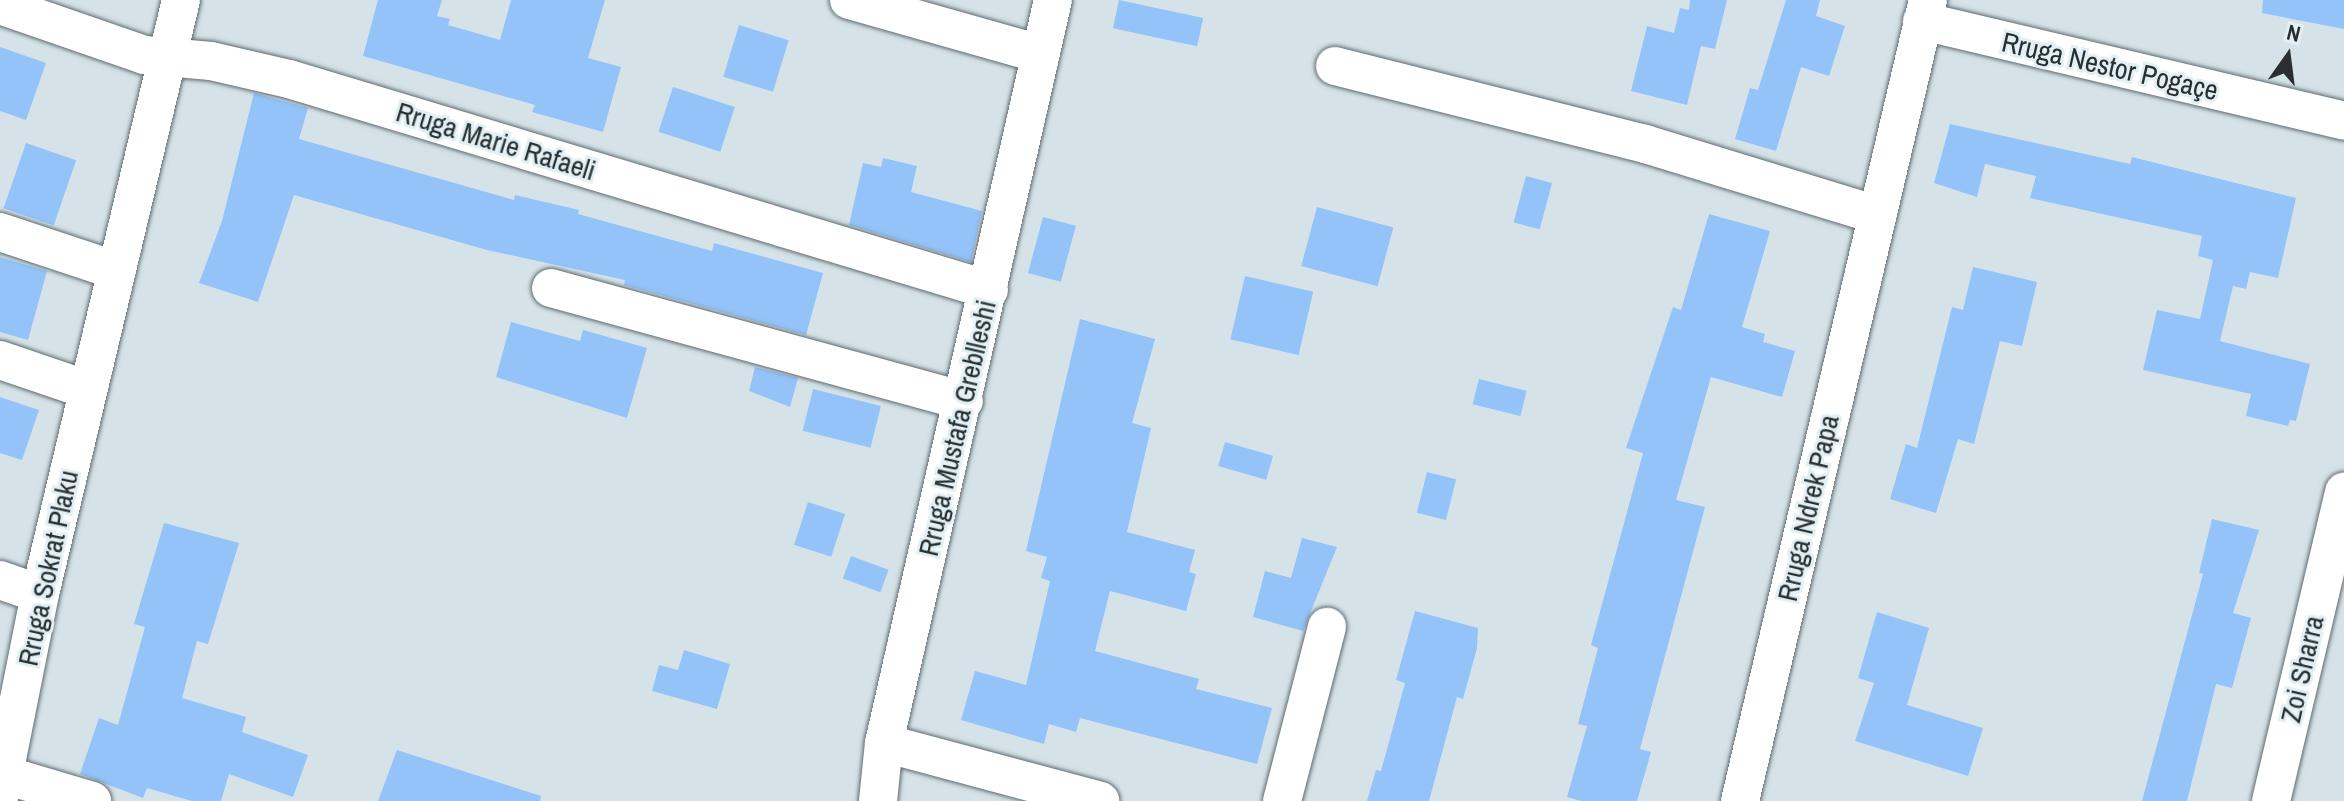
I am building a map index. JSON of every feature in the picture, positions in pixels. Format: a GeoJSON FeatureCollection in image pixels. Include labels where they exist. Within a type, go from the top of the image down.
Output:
{"type":"FeatureCollection","features":[{"type":"Feature","properties":{"kind":"street","name":"Rruga Sokrat Plaku"},"geometry":{"type":"LineString","coordinates":[[2,784],[40,594],[181,0]]}},
{"type":"Feature","properties":{"kind":"street"},"geometry":{"type":"LineString","coordinates":[[849,0],[1040,54]]}},
{"type":"Feature","properties":{"kind":"street","name":"Rruga Mustafa Greblleshi"},"geometry":{"type":"LineString","coordinates":[[878,801],[884,743],[1053,0]]}},
{"type":"Feature","properties":{"kind":"street","name":"Rruga Marie Rafaeli"},"geometry":{"type":"LineString","coordinates":[[0,5],[144,55],[289,79],[989,290]]}},
{"type":"Feature","properties":{"kind":"street","name":"Rruga Nestor Pogaçe"},"geometry":{"type":"LineString","coordinates":[[1925,11],[2344,121]]}},
{"type":"Feature","properties":{"kind":"street","name":"Rruga Ndrek Papa"},"geometry":{"type":"LineString","coordinates":[[1740,801],[1925,11]]}},
{"type":"Feature","properties":{"kind":"street"},"geometry":{"type":"LineString","coordinates":[[1335,66],[1645,144],[1877,215]]}},
{"type":"Feature","properties":{"kind":"street"},"geometry":{"type":"LineString","coordinates":[[0,232],[117,271]]}},
{"type":"Feature","properties":{"kind":"street"},"geometry":{"type":"LineString","coordinates":[[551,288],[964,401]]}},
{"type":"Feature","properties":{"kind":"street"},"geometry":{"type":"LineString","coordinates":[[0,360],[88,390]]}},
{"type":"Feature","properties":{"kind":"street","name":"Zoi Sharra"},"geometry":{"type":"LineString","coordinates":[[2271,801],[2344,491]]}},
{"type":"Feature","properties":{"kind":"street"},"geometry":{"type":"LineString","coordinates":[[0,580],[40,594]]}},
{"type":"Feature","properties":{"kind":"street"},"geometry":{"type":"LineString","coordinates":[[1282,801],[1327,627]]}},
{"type":"Feature","properties":{"kind":"street"},"geometry":{"type":"LineString","coordinates":[[884,743],[1100,801]]}},
{"type":"Feature","properties":{"kind":"street"},"geometry":{"type":"LineString","coordinates":[[2,784],[92,801]]}},
{"type":"Feature","properties":{"kind":"building"},"geometry":{"type":"Polygon","coordinates":[[[378,0],[442,0],[437,16],[450,19],[448,25],[500,40],[511,0],[605,0],[588,58],[621,67],[603,132],[532,112],[535,105],[363,56],[378,0]]]}},
{"type":"Feature","properties":{"kind":"building"},"geometry":{"type":"Polygon","coordinates":[[[1119,0],[1203,18],[1197,46],[1113,28],[1119,0]]]}},
{"type":"Feature","properties":{"kind":"building"},"geometry":{"type":"Polygon","coordinates":[[[1690,0],[1727,0],[1715,49],[1701,46],[1687,105],[1631,91],[1647,26],[1674,33],[1680,8],[1689,10],[1690,0]]]}},
{"type":"Feature","properties":{"kind":"building"},"geometry":{"type":"Polygon","coordinates":[[[1786,0],[1820,0],[1816,16],[1845,26],[1829,76],[1801,67],[1776,151],[1735,139],[1750,88],[1758,90],[1786,0]]]}},
{"type":"Feature","properties":{"kind":"building"},"geometry":{"type":"Polygon","coordinates":[[[2263,0],[2344,0],[2344,29],[2262,13],[2263,0]]]}},
{"type":"Feature","properties":{"kind":"building"},"geometry":{"type":"Polygon","coordinates":[[[739,25],[789,40],[773,92],[723,77],[739,25]]]}},
{"type":"Feature","properties":{"kind":"building"},"geometry":{"type":"Polygon","coordinates":[[[0,47],[46,63],[26,120],[0,111],[0,47]]]}},
{"type":"Feature","properties":{"kind":"building"},"geometry":{"type":"Polygon","coordinates":[[[673,87],[735,107],[720,152],[658,132],[673,87]]]}},
{"type":"Feature","properties":{"kind":"building"},"geometry":{"type":"Polygon","coordinates":[[[254,93],[308,108],[299,139],[514,200],[515,195],[579,210],[578,214],[712,251],[714,243],[823,273],[806,335],[624,285],[625,280],[487,250],[294,195],[258,302],[199,283],[222,221],[254,93]]]}},
{"type":"Feature","properties":{"kind":"building"},"geometry":{"type":"Polygon","coordinates":[[[1950,124],[2130,164],[2132,157],[2296,198],[2278,278],[2250,272],[2246,289],[2233,286],[2220,341],[2310,364],[2296,421],[2290,420],[2288,426],[2246,416],[2251,394],[2143,370],[2157,310],[2200,319],[2213,260],[2198,256],[2202,236],[2030,198],[2036,176],[1985,164],[1977,197],[1934,183],[1950,124]]]}},
{"type":"Feature","properties":{"kind":"building"},"geometry":{"type":"Polygon","coordinates":[[[26,143],[76,160],[54,225],[4,208],[26,143]]]}},
{"type":"Feature","properties":{"kind":"building"},"geometry":{"type":"Polygon","coordinates":[[[883,158],[917,166],[911,192],[982,211],[971,262],[849,225],[863,163],[881,167],[883,158]]]}},
{"type":"Feature","properties":{"kind":"building"},"geometry":{"type":"Polygon","coordinates":[[[1526,176],[1552,183],[1540,229],[1514,222],[1526,176]]]}},
{"type":"Feature","properties":{"kind":"building"},"geometry":{"type":"Polygon","coordinates":[[[1317,207],[1393,227],[1378,286],[1301,266],[1317,207]]]}},
{"type":"Feature","properties":{"kind":"building"},"geometry":{"type":"Polygon","coordinates":[[[1709,214],[1770,231],[1742,327],[1765,334],[1763,342],[1795,351],[1782,397],[1711,377],[1676,500],[1705,507],[1640,749],[1651,752],[1637,801],[1581,801],[1567,797],[1587,726],[1578,724],[1598,648],[1591,645],[1643,453],[1626,448],[1673,307],[1681,310],[1709,214]]]}},
{"type":"Feature","properties":{"kind":"building"},"geometry":{"type":"Polygon","coordinates":[[[1043,217],[1076,226],[1061,282],[1028,273],[1043,217]]]}},
{"type":"Feature","properties":{"kind":"building"},"geometry":{"type":"Polygon","coordinates":[[[0,257],[47,271],[28,340],[0,332],[0,257]]]}},
{"type":"Feature","properties":{"kind":"building"},"geometry":{"type":"Polygon","coordinates":[[[1973,267],[2037,282],[2022,346],[2000,341],[1974,444],[1958,439],[1936,513],[1890,499],[1906,444],[1917,448],[1952,307],[1963,310],[1973,267]]]}},
{"type":"Feature","properties":{"kind":"building"},"geometry":{"type":"Polygon","coordinates":[[[1245,276],[1313,292],[1299,355],[1230,339],[1245,276]]]}},
{"type":"Feature","properties":{"kind":"building"},"geometry":{"type":"Polygon","coordinates":[[[1080,319],[1155,339],[1132,423],[1151,428],[1127,532],[1195,550],[1189,572],[1196,574],[1186,611],[1110,591],[1095,651],[1199,679],[1196,689],[1272,708],[1257,764],[1080,718],[1076,732],[1049,724],[1044,744],[961,720],[975,671],[1026,685],[1050,581],[1041,578],[1047,557],[1026,551],[1080,319]]]}},
{"type":"Feature","properties":{"kind":"building"},"geometry":{"type":"Polygon","coordinates":[[[511,322],[580,341],[583,330],[647,348],[627,418],[496,377],[511,322]]]}},
{"type":"Feature","properties":{"kind":"building"},"geometry":{"type":"Polygon","coordinates":[[[755,367],[798,378],[790,407],[749,391],[755,367]]]}},
{"type":"Feature","properties":{"kind":"building"},"geometry":{"type":"Polygon","coordinates":[[[1479,379],[1527,391],[1520,416],[1473,404],[1479,379]]]}},
{"type":"Feature","properties":{"kind":"building"},"geometry":{"type":"Polygon","coordinates":[[[813,389],[881,406],[871,448],[803,431],[813,389]]]}},
{"type":"Feature","properties":{"kind":"building"},"geometry":{"type":"Polygon","coordinates":[[[0,397],[39,410],[22,460],[0,453],[0,397]]]}},
{"type":"Feature","properties":{"kind":"building"},"geometry":{"type":"Polygon","coordinates":[[[1225,442],[1273,456],[1266,480],[1218,466],[1225,442]]]}},
{"type":"Feature","properties":{"kind":"building"},"geometry":{"type":"Polygon","coordinates":[[[1427,472],[1456,479],[1446,520],[1417,513],[1427,472]]]}},
{"type":"Feature","properties":{"kind":"building"},"geometry":{"type":"Polygon","coordinates":[[[808,502],[845,514],[831,557],[794,545],[808,502]]]}},
{"type":"Feature","properties":{"kind":"building"},"geometry":{"type":"Polygon","coordinates":[[[2212,519],[2259,530],[2233,613],[2251,618],[2232,688],[2216,684],[2187,801],[2142,801],[2203,574],[2199,573],[2212,519]]]}},
{"type":"Feature","properties":{"kind":"building"},"geometry":{"type":"Polygon","coordinates":[[[164,523],[239,543],[208,644],[197,641],[182,698],[246,717],[242,732],[308,755],[293,797],[229,774],[221,801],[192,801],[147,788],[143,798],[80,774],[99,718],[118,725],[145,627],[134,624],[164,523]]]}},
{"type":"Feature","properties":{"kind":"building"},"geometry":{"type":"Polygon","coordinates":[[[1302,538],[1337,547],[1303,631],[1253,617],[1265,571],[1291,578],[1302,538]]]}},
{"type":"Feature","properties":{"kind":"building"},"geometry":{"type":"Polygon","coordinates":[[[851,556],[889,570],[880,592],[843,579],[851,556]]]}},
{"type":"Feature","properties":{"kind":"building"},"geometry":{"type":"Polygon","coordinates":[[[1415,611],[1478,628],[1477,648],[1463,699],[1457,697],[1429,801],[1367,801],[1376,770],[1381,771],[1405,683],[1396,680],[1415,611]]]}},
{"type":"Feature","properties":{"kind":"building"},"geometry":{"type":"Polygon","coordinates":[[[1877,612],[1929,628],[1907,705],[1983,728],[1968,776],[1855,741],[1874,683],[1858,678],[1877,612]]]}},
{"type":"Feature","properties":{"kind":"building"},"geometry":{"type":"Polygon","coordinates":[[[684,650],[730,664],[717,709],[652,691],[659,665],[678,670],[684,650]]]}},
{"type":"Feature","properties":{"kind":"building"},"geometry":{"type":"Polygon","coordinates":[[[397,750],[541,796],[540,801],[378,801],[397,750]]]}}]}
